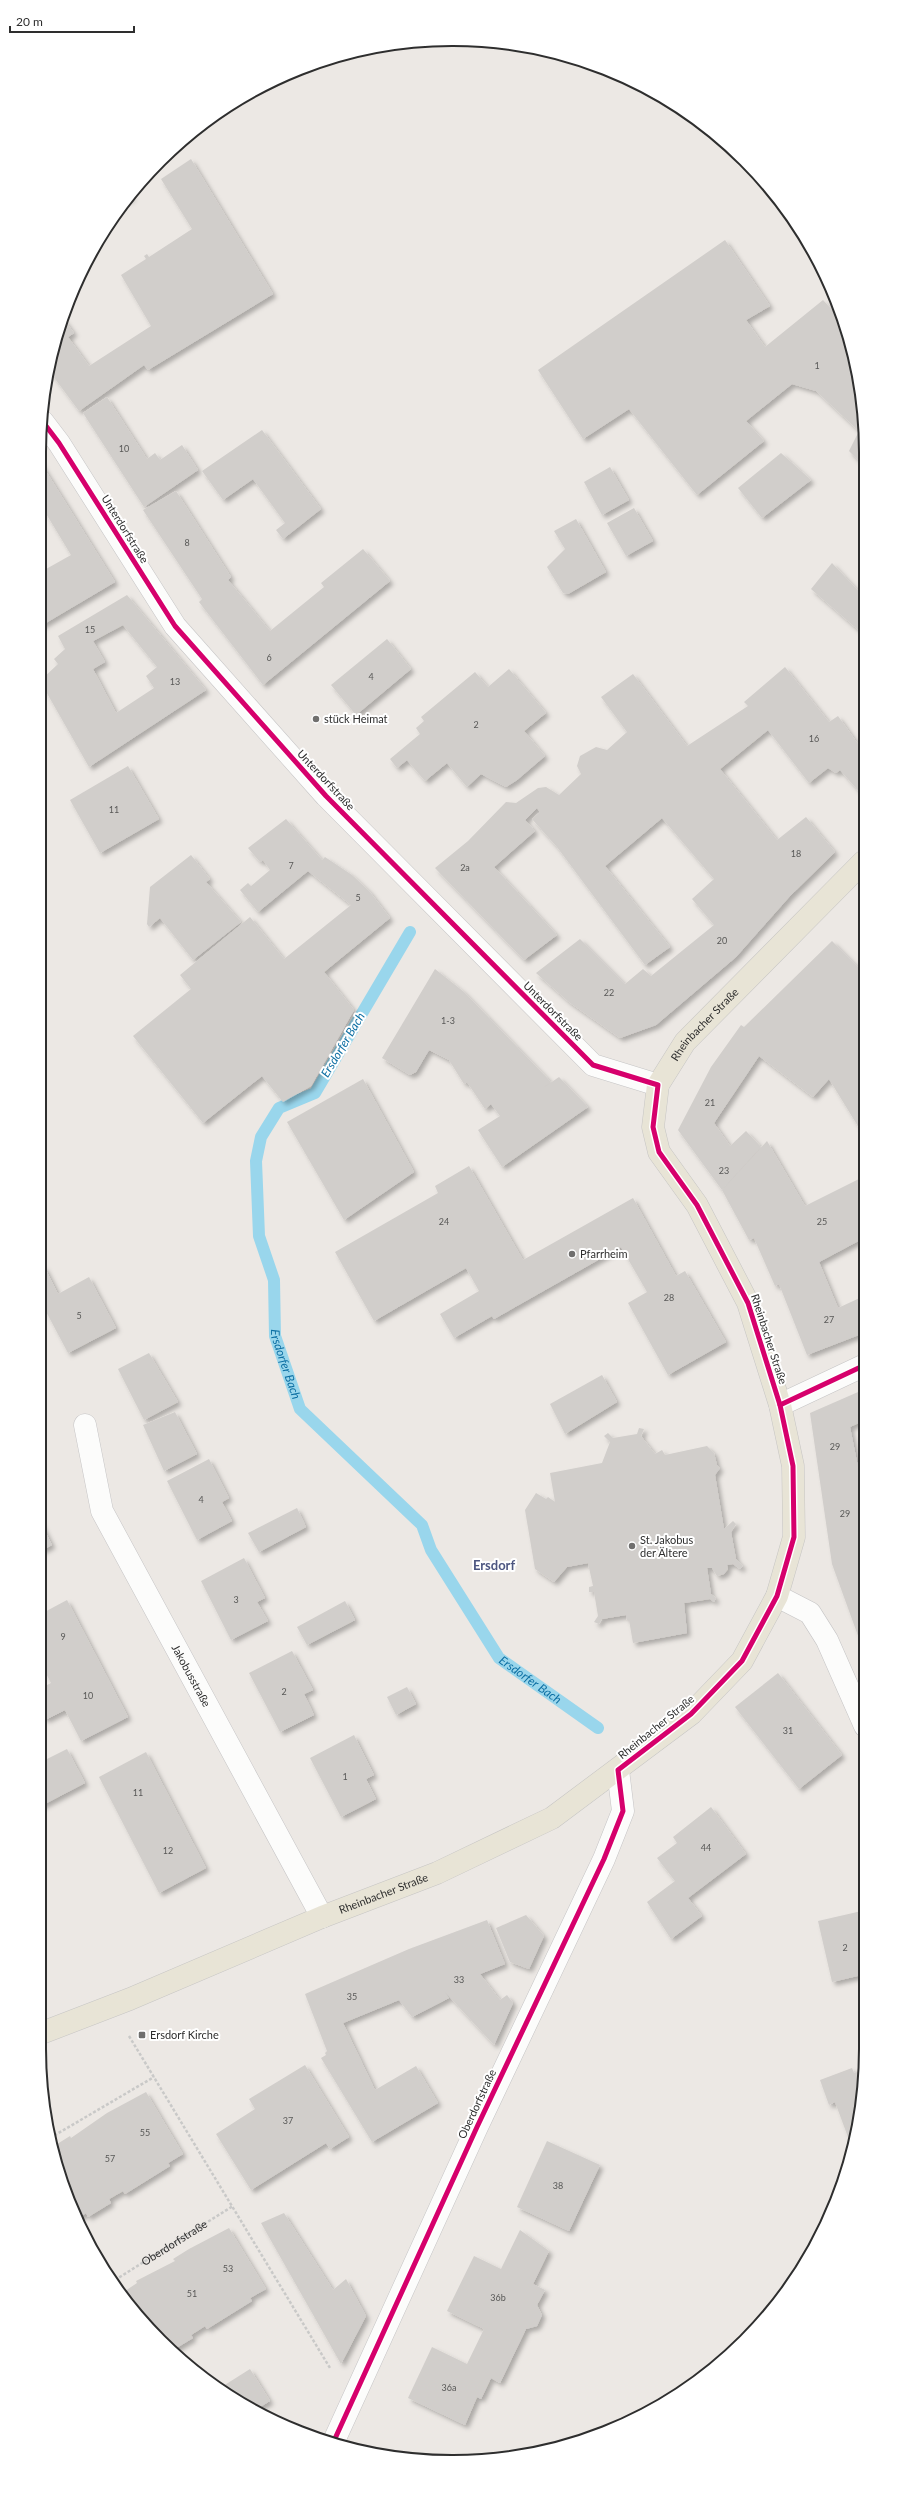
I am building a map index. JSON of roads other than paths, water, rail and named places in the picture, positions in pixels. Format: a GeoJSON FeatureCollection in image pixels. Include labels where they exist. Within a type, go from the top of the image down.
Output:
{"type":"FeatureCollection","features":[{"type":"Feature","properties":{"kind":"main road","name":"Rheinbacher Straße"},"geometry":{"type":"LineString","coordinates":[[46,2031],[116,2004],[322,1917],[437,1873],[552,1818],[691,1714],[742,1661],[777,1596],[794,1537],[793,1466],[780,1405],[748,1303],[697,1205],[658,1152],[653,1127],[658,1086],[685,1042],[859,866]]}},
{"type":"Feature","properties":{"kind":"street","name":"Unterdorfstraße"},"geometry":{"type":"LineString","coordinates":[[47,427],[59,443],[174,626],[326,796],[593,1065],[658,1086]]}},
{"type":"Feature","properties":{"kind":"street"},"geometry":{"type":"LineString","coordinates":[[780,1405],[859,1367]]}},
{"type":"Feature","properties":{"kind":"street","name":"Jakobusstraße"},"geometry":{"type":"LineString","coordinates":[[84,1425],[102,1511],[322,1917]]}},
{"type":"Feature","properties":{"kind":"street"},"geometry":{"type":"LineString","coordinates":[[777,1596],[810,1613],[828,1640],[859,1712]]}},
{"type":"Feature","properties":{"kind":"street","name":"Oberdorfstraße"},"geometry":{"type":"LineString","coordinates":[[336,2437],[477,2127],[604,1858],[623,1811],[618,1770]]}},
{"type":"Feature","properties":{"kind":"waterway","name":"Ersdorfer Bach"},"geometry":{"type":"LineString","coordinates":[[410,932],[315,1093],[279,1108],[261,1137],[256,1161],[259,1236],[274,1280],[275,1336],[300,1409],[422,1525],[431,1550],[499,1658],[598,1728]]}},
{"type":"Feature","properties":{"kind":"place","name":"stück Heimat"},"geometry":{"type":"Point","coordinates":[316,719]}},
{"type":"Feature","properties":{"kind":"place","name":"Pfarrheim"},"geometry":{"type":"Point","coordinates":[572,1254]}},
{"type":"Feature","properties":{"kind":"place","name":"St. Jakobus der Ältere"},"geometry":{"type":"Point","coordinates":[632,1546]}},
{"type":"Feature","properties":{"kind":"place","name":"Ersdorf Kirche"},"geometry":{"type":"Point","coordinates":[142,2035]}},
{"type":"Feature","properties":{"kind":"district","name":"Ersdorf"},"geometry":{"type":"Point","coordinates":[494,1565]}}]}
